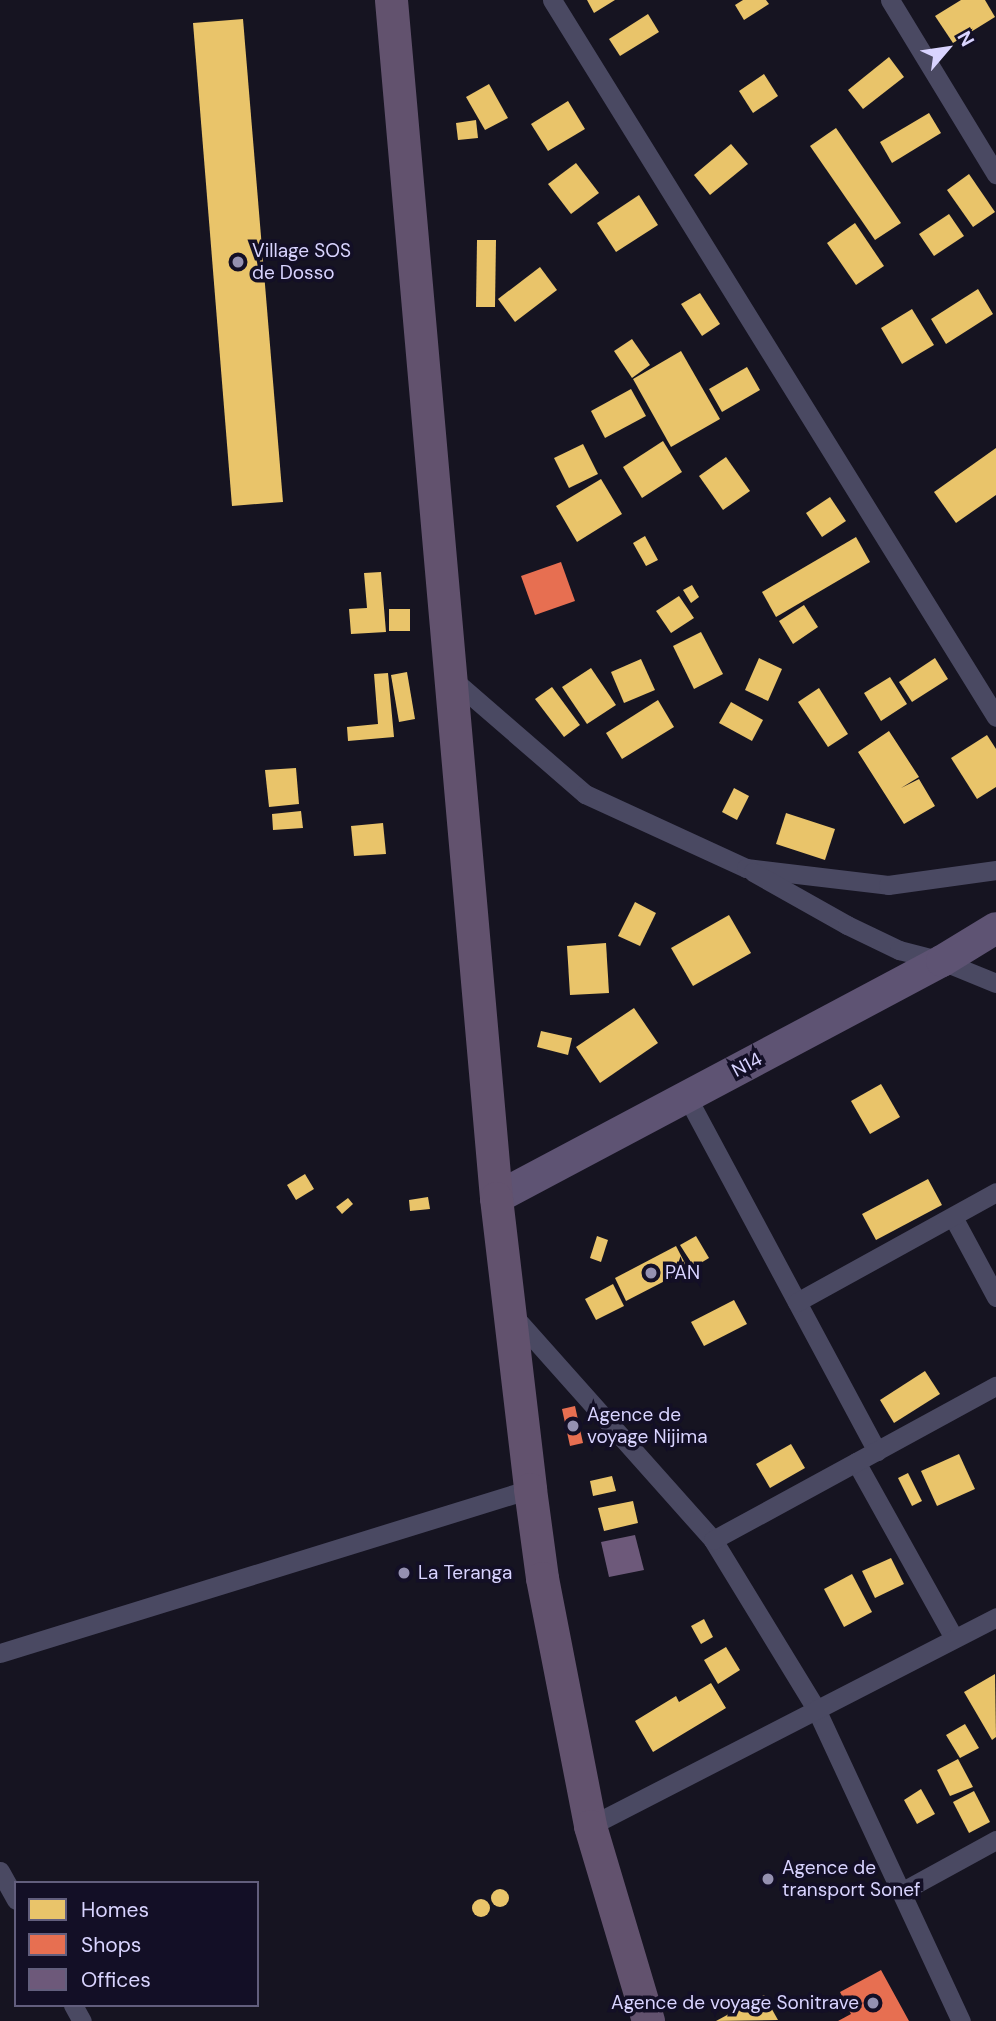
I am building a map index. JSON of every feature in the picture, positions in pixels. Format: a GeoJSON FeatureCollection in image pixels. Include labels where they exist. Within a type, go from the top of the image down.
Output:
{"type":"FeatureCollection","features":[{"type":"Feature","properties":{"kind":"highway"},"geometry":{"type":"LineString","coordinates":[[391,0],[496,1198],[530,1489],[542,1577],[590,1826],[648,2021]]}},
{"type":"Feature","properties":{"kind":"main road","name":"N14"},"geometry":{"type":"LineString","coordinates":[[496,1198],[942,961],[996,928]]}},
{"type":"Feature","properties":{"kind":"street"},"geometry":{"type":"LineString","coordinates":[[552,0],[996,717]]}},
{"type":"Feature","properties":{"kind":"street"},"geometry":{"type":"LineString","coordinates":[[890,0],[996,174]]}},
{"type":"Feature","properties":{"kind":"street"},"geometry":{"type":"LineString","coordinates":[[449,677],[585,794],[746,868],[847,925],[899,950],[942,961],[996,983]]}},
{"type":"Feature","properties":{"kind":"street"},"geometry":{"type":"LineString","coordinates":[[746,868],[888,885],[996,870]]}},
{"type":"Feature","properties":{"kind":"street"},"geometry":{"type":"LineString","coordinates":[[687,1097],[877,1451]]}},
{"type":"Feature","properties":{"kind":"street"},"geometry":{"type":"LineString","coordinates":[[797,1302],[996,1192]]}},
{"type":"Feature","properties":{"kind":"street"},"geometry":{"type":"LineString","coordinates":[[953,1217],[996,1297]]}},
{"type":"Feature","properties":{"kind":"street"},"geometry":{"type":"LineString","coordinates":[[508,1310],[713,1540],[816,1709],[961,2021]]}},
{"type":"Feature","properties":{"kind":"street"},"geometry":{"type":"LineString","coordinates":[[713,1540],[996,1386]]}},
{"type":"Feature","properties":{"kind":"street"},"geometry":{"type":"LineString","coordinates":[[856,1462],[954,1638]]}},
{"type":"Feature","properties":{"kind":"street"},"geometry":{"type":"LineString","coordinates":[[0,1653],[530,1489]]}},
{"type":"Feature","properties":{"kind":"street"},"geometry":{"type":"LineString","coordinates":[[590,1826],[996,1617]]}},
{"type":"Feature","properties":{"kind":"street"},"geometry":{"type":"LineString","coordinates":[[901,1892],[996,1840]]}},
{"type":"Feature","properties":{"kind":"street"},"geometry":{"type":"LineString","coordinates":[[0,1871],[14,1896]]}},
{"type":"Feature","properties":{"kind":"building: Homes"},"geometry":{"type":"Polygon","coordinates":[[[587,0],[615,0],[594,13],[587,0]]]}},
{"type":"Feature","properties":{"kind":"building: Homes"},"geometry":{"type":"Polygon","coordinates":[[[743,0],[766,0],[769,4],[744,20],[735,5],[743,0]]]}},
{"type":"Feature","properties":{"kind":"building: Homes"},"geometry":{"type":"Polygon","coordinates":[[[961,0],[985,0],[995,17],[953,43],[935,16],[961,0]]]}},
{"type":"Feature","properties":{"kind":"building: Homes"},"geometry":{"type":"Polygon","coordinates":[[[648,14],[659,32],[620,56],[609,39],[648,14]]]}},
{"type":"Feature","properties":{"kind":"building: Homes","name":"Village SOS de Dosso"},"geometry":{"type":"Polygon","coordinates":[[[243,19],[283,502],[232,506],[193,23],[243,19]]]}},
{"type":"Feature","properties":{"kind":"building: Homes"},"geometry":{"type":"Polygon","coordinates":[[[889,57],[904,77],[863,109],[848,90],[889,57]]]}},
{"type":"Feature","properties":{"kind":"building: Homes"},"geometry":{"type":"Polygon","coordinates":[[[764,74],[778,96],[753,113],[739,91],[764,74]]]}},
{"type":"Feature","properties":{"kind":"building: Homes"},"geometry":{"type":"Polygon","coordinates":[[[489,84],[508,118],[485,130],[466,97],[489,84]]]}},
{"type":"Feature","properties":{"kind":"building: Homes"},"geometry":{"type":"Polygon","coordinates":[[[568,101],[585,129],[548,151],[531,124],[568,101]]]}},
{"type":"Feature","properties":{"kind":"building: Homes"},"geometry":{"type":"Polygon","coordinates":[[[929,113],[941,133],[892,163],[880,142],[929,113]]]}},
{"type":"Feature","properties":{"kind":"building: Homes"},"geometry":{"type":"Polygon","coordinates":[[[476,120],[478,138],[458,140],[456,123],[476,120]]]}},
{"type":"Feature","properties":{"kind":"building: Homes"},"geometry":{"type":"Polygon","coordinates":[[[836,128],[901,223],[875,240],[810,146],[836,128]]]}},
{"type":"Feature","properties":{"kind":"building: Homes"},"geometry":{"type":"Polygon","coordinates":[[[731,144],[748,164],[710,195],[694,175],[731,144]]]}},
{"type":"Feature","properties":{"kind":"building: Homes"},"geometry":{"type":"Polygon","coordinates":[[[576,163],[599,193],[571,214],[548,184],[576,163]]]}},
{"type":"Feature","properties":{"kind":"building: Homes"},"geometry":{"type":"Polygon","coordinates":[[[969,174],[995,212],[973,227],[947,190],[969,174]]]}},
{"type":"Feature","properties":{"kind":"building: Homes"},"geometry":{"type":"Polygon","coordinates":[[[639,195],[658,225],[616,252],[597,223],[639,195]]]}},
{"type":"Feature","properties":{"kind":"building: Homes"},"geometry":{"type":"Polygon","coordinates":[[[949,214],[964,236],[934,256],[919,234],[949,214]]]}},
{"type":"Feature","properties":{"kind":"building: Homes"},"geometry":{"type":"Polygon","coordinates":[[[855,223],[884,266],[856,285],[827,243],[855,223]]]}},
{"type":"Feature","properties":{"kind":"building: Homes"},"geometry":{"type":"Polygon","coordinates":[[[477,240],[496,240],[495,307],[476,307],[477,240]]]}},
{"type":"Feature","properties":{"kind":"building: Homes"},"geometry":{"type":"Polygon","coordinates":[[[540,267],[557,290],[515,322],[498,299],[540,267]]]}},
{"type":"Feature","properties":{"kind":"building: Homes"},"geometry":{"type":"Polygon","coordinates":[[[978,289],[993,314],[946,344],[931,319],[978,289]]]}},
{"type":"Feature","properties":{"kind":"building: Homes"},"geometry":{"type":"Polygon","coordinates":[[[700,293],[720,324],[702,336],[681,304],[700,293]]]}},
{"type":"Feature","properties":{"kind":"building: Homes"},"geometry":{"type":"Polygon","coordinates":[[[912,309],[934,345],[902,364],[881,328],[912,309]]]}},
{"type":"Feature","properties":{"kind":"building: Homes"},"geometry":{"type":"Polygon","coordinates":[[[632,339],[650,365],[632,378],[614,351],[632,339]]]}},
{"type":"Feature","properties":{"kind":"building: Homes"},"geometry":{"type":"Polygon","coordinates":[[[681,351],[720,419],[671,447],[633,379],[681,351]]]}},
{"type":"Feature","properties":{"kind":"building: Homes"},"geometry":{"type":"Polygon","coordinates":[[[747,367],[760,390],[722,412],[709,389],[747,367]]]}},
{"type":"Feature","properties":{"kind":"building: Homes"},"geometry":{"type":"Polygon","coordinates":[[[631,389],[646,416],[605,438],[591,411],[631,389]]]}},
{"type":"Feature","properties":{"kind":"building: Homes"},"geometry":{"type":"Polygon","coordinates":[[[663,441],[682,472],[642,498],[623,467],[663,441]]]}},
{"type":"Feature","properties":{"kind":"building: Homes"},"geometry":{"type":"Polygon","coordinates":[[[583,444],[598,474],[569,488],[554,458],[583,444]]]}},
{"type":"Feature","properties":{"kind":"building: Homes"},"geometry":{"type":"Polygon","coordinates":[[[996,448],[996,495],[956,523],[934,492],[996,448]]]}},
{"type":"Feature","properties":{"kind":"building: Homes"},"geometry":{"type":"Polygon","coordinates":[[[726,457],[750,491],[723,510],[699,476],[726,457]]]}},
{"type":"Feature","properties":{"kind":"building: Homes"},"geometry":{"type":"Polygon","coordinates":[[[601,479],[622,514],[577,542],[556,506],[601,479]]]}},
{"type":"Feature","properties":{"kind":"building: Homes"},"geometry":{"type":"Polygon","coordinates":[[[830,497],[846,521],[822,537],[806,513],[830,497]]]}},
{"type":"Feature","properties":{"kind":"building: Homes"},"geometry":{"type":"Polygon","coordinates":[[[645,536],[658,560],[646,566],[633,543],[645,536]]]}},
{"type":"Feature","properties":{"kind":"building: Homes"},"geometry":{"type":"Polygon","coordinates":[[[856,537],[870,562],[776,617],[762,592],[856,537]]]}},
{"type":"Feature","properties":{"kind":"building: Homes"},"geometry":{"type":"Polygon","coordinates":[[[381,572],[386,632],[351,634],[349,609],[367,608],[364,573],[381,572]]]}},
{"type":"Feature","properties":{"kind":"building: Homes"},"geometry":{"type":"Polygon","coordinates":[[[692,585],[699,597],[691,603],[683,590],[692,585]]]}},
{"type":"Feature","properties":{"kind":"building: Homes"},"geometry":{"type":"Polygon","coordinates":[[[679,596],[694,618],[671,633],[656,611],[679,596]]]}},
{"type":"Feature","properties":{"kind":"building: Homes"},"geometry":{"type":"Polygon","coordinates":[[[804,605],[818,627],[793,644],[779,621],[804,605]]]}},
{"type":"Feature","properties":{"kind":"building: Homes"},"geometry":{"type":"Polygon","coordinates":[[[389,609],[410,609],[410,631],[389,631],[389,609]]]}},
{"type":"Feature","properties":{"kind":"building: Homes"},"geometry":{"type":"Polygon","coordinates":[[[701,632],[723,674],[694,689],[673,646],[701,632]]]}},
{"type":"Feature","properties":{"kind":"building: Homes"},"geometry":{"type":"Polygon","coordinates":[[[759,658],[782,669],[768,701],[745,690],[759,658]]]}},
{"type":"Feature","properties":{"kind":"building: Homes"},"geometry":{"type":"Polygon","coordinates":[[[935,658],[948,679],[912,702],[899,682],[935,658]]]}},
{"type":"Feature","properties":{"kind":"building: Homes"},"geometry":{"type":"Polygon","coordinates":[[[641,659],[655,690],[624,703],[611,672],[641,659]]]}},
{"type":"Feature","properties":{"kind":"building: Homes"},"geometry":{"type":"Polygon","coordinates":[[[591,668],[616,705],[587,724],[562,687],[591,668]]]}},
{"type":"Feature","properties":{"kind":"building: Homes"},"geometry":{"type":"Polygon","coordinates":[[[407,672],[415,719],[399,722],[391,675],[407,672]]]}},
{"type":"Feature","properties":{"kind":"building: Homes"},"geometry":{"type":"Polygon","coordinates":[[[388,673],[394,737],[348,741],[347,727],[378,724],[374,674],[388,673]]]}},
{"type":"Feature","properties":{"kind":"building: Homes"},"geometry":{"type":"Polygon","coordinates":[[[890,677],[907,704],[881,721],[864,693],[890,677]]]}},
{"type":"Feature","properties":{"kind":"building: Homes"},"geometry":{"type":"Polygon","coordinates":[[[552,687],[580,725],[564,737],[535,699],[552,687]]]}},
{"type":"Feature","properties":{"kind":"building: Homes"},"geometry":{"type":"Polygon","coordinates":[[[819,688],[848,734],[828,747],[798,702],[819,688]]]}},
{"type":"Feature","properties":{"kind":"building: Homes"},"geometry":{"type":"Polygon","coordinates":[[[658,700],[674,727],[622,759],[606,733],[658,700]]]}},
{"type":"Feature","properties":{"kind":"building: Homes"},"geometry":{"type":"Polygon","coordinates":[[[731,702],[763,720],[752,741],[719,723],[731,702]]]}},
{"type":"Feature","properties":{"kind":"building: Homes"},"geometry":{"type":"Polygon","coordinates":[[[889,731],[919,777],[901,788],[919,779],[935,806],[904,824],[858,752],[889,731]]]}},
{"type":"Feature","properties":{"kind":"building: Homes"},"geometry":{"type":"Polygon","coordinates":[[[987,735],[996,749],[996,787],[977,799],[951,758],[987,735]]]}},
{"type":"Feature","properties":{"kind":"building: Homes"},"geometry":{"type":"Polygon","coordinates":[[[296,768],[299,804],[269,807],[265,770],[296,768]]]}},
{"type":"Feature","properties":{"kind":"building: Homes"},"geometry":{"type":"Polygon","coordinates":[[[734,788],[749,796],[737,820],[722,812],[734,788]]]}},
{"type":"Feature","properties":{"kind":"building: Homes"},"geometry":{"type":"Polygon","coordinates":[[[301,811],[303,828],[273,830],[272,814],[301,811]]]}},
{"type":"Feature","properties":{"kind":"building: Homes"},"geometry":{"type":"Polygon","coordinates":[[[786,813],[835,829],[825,860],[776,844],[786,813]]]}},
{"type":"Feature","properties":{"kind":"building: Homes"},"geometry":{"type":"Polygon","coordinates":[[[383,823],[386,854],[354,856],[351,826],[383,823]]]}},
{"type":"Feature","properties":{"kind":"building: Homes"},"geometry":{"type":"Polygon","coordinates":[[[635,902],[656,913],[640,946],[618,936],[635,902]]]}},
{"type":"Feature","properties":{"kind":"building: Homes"},"geometry":{"type":"Polygon","coordinates":[[[729,915],[751,953],[693,986],[671,948],[729,915]]]}},
{"type":"Feature","properties":{"kind":"building: Homes"},"geometry":{"type":"Polygon","coordinates":[[[606,943],[609,993],[570,995],[567,946],[606,943]]]}},
{"type":"Feature","properties":{"kind":"building: Homes"},"geometry":{"type":"Polygon","coordinates":[[[634,1008],[658,1043],[600,1083],[576,1047],[634,1008]]]}},
{"type":"Feature","properties":{"kind":"building: Homes"},"geometry":{"type":"Polygon","coordinates":[[[541,1031],[572,1038],[568,1055],[537,1047],[541,1031]]]}},
{"type":"Feature","properties":{"kind":"building: Homes"},"geometry":{"type":"Polygon","coordinates":[[[881,1084],[900,1117],[870,1134],[851,1101],[881,1084]]]}},
{"type":"Feature","properties":{"kind":"building: Homes"},"geometry":{"type":"Polygon","coordinates":[[[305,1174],[314,1189],[296,1200],[287,1185],[305,1174]]]}},
{"type":"Feature","properties":{"kind":"building: Homes"},"geometry":{"type":"Polygon","coordinates":[[[928,1179],[942,1205],[876,1240],[862,1214],[928,1179]]]}},
{"type":"Feature","properties":{"kind":"building: Homes"},"geometry":{"type":"Polygon","coordinates":[[[428,1197],[430,1209],[410,1211],[409,1200],[428,1197]]]}},
{"type":"Feature","properties":{"kind":"building: Homes"},"geometry":{"type":"Polygon","coordinates":[[[348,1198],[353,1204],[342,1214],[336,1207],[348,1198]]]}},
{"type":"Feature","properties":{"kind":"building: Homes"},"geometry":{"type":"Polygon","coordinates":[[[597,1236],[608,1240],[601,1262],[590,1258],[597,1236]]]}},
{"type":"Feature","properties":{"kind":"building: Homes"},"geometry":{"type":"Polygon","coordinates":[[[696,1236],[709,1258],[694,1267],[680,1245],[696,1236]]]}},
{"type":"Feature","properties":{"kind":"building: Homes","name":"PAN"},"geometry":{"type":"Polygon","coordinates":[[[676,1246],[688,1269],[626,1301],[615,1278],[676,1246]]]}},
{"type":"Feature","properties":{"kind":"building: Homes"},"geometry":{"type":"Polygon","coordinates":[[[613,1284],[624,1306],[596,1320],[585,1299],[613,1284]]]}},
{"type":"Feature","properties":{"kind":"building: Homes"},"geometry":{"type":"Polygon","coordinates":[[[734,1300],[747,1324],[704,1346],[691,1322],[734,1300]]]}},
{"type":"Feature","properties":{"kind":"building: Homes"},"geometry":{"type":"Polygon","coordinates":[[[925,1371],[940,1394],[894,1423],[880,1400],[925,1371]]]}},
{"type":"Feature","properties":{"kind":"building: Homes"},"geometry":{"type":"Polygon","coordinates":[[[791,1444],[805,1468],[770,1488],[756,1464],[791,1444]]]}},
{"type":"Feature","properties":{"kind":"building: Homes"},"geometry":{"type":"Polygon","coordinates":[[[959,1454],[975,1489],[937,1506],[921,1471],[959,1454]]]}},
{"type":"Feature","properties":{"kind":"building: Homes"},"geometry":{"type":"Polygon","coordinates":[[[908,1473],[922,1501],[912,1506],[898,1478],[908,1473]]]}},
{"type":"Feature","properties":{"kind":"building: Homes"},"geometry":{"type":"Polygon","coordinates":[[[612,1476],[616,1491],[593,1496],[590,1481],[612,1476]]]}},
{"type":"Feature","properties":{"kind":"building: Homes"},"geometry":{"type":"Polygon","coordinates":[[[633,1501],[638,1523],[604,1531],[598,1508],[633,1501]]]}},
{"type":"Feature","properties":{"kind":"building: Homes"},"geometry":{"type":"Polygon","coordinates":[[[891,1558],[904,1584],[875,1598],[862,1571],[891,1558]]]}},
{"type":"Feature","properties":{"kind":"building: Homes"},"geometry":{"type":"Polygon","coordinates":[[[852,1574],[872,1612],[844,1627],[824,1589],[852,1574]]]}},
{"type":"Feature","properties":{"kind":"building: Homes"},"geometry":{"type":"Polygon","coordinates":[[[704,1619],[713,1637],[701,1644],[691,1626],[704,1619]]]}},
{"type":"Feature","properties":{"kind":"building: Homes"},"geometry":{"type":"Polygon","coordinates":[[[726,1647],[740,1670],[718,1684],[704,1660],[726,1647]]]}},
{"type":"Feature","properties":{"kind":"building: Homes"},"geometry":{"type":"Polygon","coordinates":[[[995,1674],[996,1737],[992,1740],[964,1692],[995,1674]]]}},
{"type":"Feature","properties":{"kind":"building: Homes"},"geometry":{"type":"Polygon","coordinates":[[[711,1683],[726,1708],[653,1752],[635,1721],[676,1696],[679,1702],[711,1683]]]}},
{"type":"Feature","properties":{"kind":"building: Homes"},"geometry":{"type":"Polygon","coordinates":[[[965,1724],[979,1748],[960,1758],[946,1735],[965,1724]]]}},
{"type":"Feature","properties":{"kind":"building: Homes"},"geometry":{"type":"Polygon","coordinates":[[[958,1759],[973,1787],[950,1796],[937,1770],[958,1759]]]}},
{"type":"Feature","properties":{"kind":"building: Homes"},"geometry":{"type":"Polygon","coordinates":[[[921,1789],[935,1814],[917,1824],[904,1800],[921,1789]]]}},
{"type":"Feature","properties":{"kind":"building: Homes"},"geometry":{"type":"Polygon","coordinates":[[[974,1791],[990,1822],[969,1833],[953,1802],[974,1791]]]}},
{"type":"Feature","properties":{"kind":"building: Homes"},"geometry":{"type":"Polygon","coordinates":[[[500,1889],[506,1892],[509,1898],[506,1904],[500,1907],[494,1904],[491,1898],[494,1892],[500,1889]]]}},
{"type":"Feature","properties":{"kind":"building: Homes"},"geometry":{"type":"Polygon","coordinates":[[[481,1899],[487,1902],[490,1908],[487,1914],[481,1917],[475,1914],[472,1908],[475,1902],[481,1899]]]}},
{"type":"Feature","properties":{"kind":"building: Homes"},"geometry":{"type":"Polygon","coordinates":[[[764,1995],[778,2020],[716,2021],[764,1995]]]}},
{"type":"Feature","properties":{"kind":"building: Shops"},"geometry":{"type":"Polygon","coordinates":[[[561,562],[575,601],[535,615],[521,576],[561,562]]]}},
{"type":"Feature","properties":{"kind":"building: Shops","name":"Agence de voyage Nijima"},"geometry":{"type":"Polygon","coordinates":[[[575,1406],[583,1443],[570,1446],[562,1409],[575,1406]]]}},
{"type":"Feature","properties":{"kind":"building: Shops","name":"Agence de voyage Sonitrave"},"geometry":{"type":"Polygon","coordinates":[[[881,1970],[909,2021],[838,2021],[851,2014],[840,1992],[881,1970]]]}},
{"type":"Feature","properties":{"kind":"building: Offices"},"geometry":{"type":"Polygon","coordinates":[[[635,1535],[644,1570],[609,1577],[601,1542],[635,1535]]]}},
{"type":"Feature","properties":{"kind":"place","name":"Village SOS de Dosso"},"geometry":{"type":"Point","coordinates":[238,262]}},
{"type":"Feature","properties":{"kind":"place","name":"PAN"},"geometry":{"type":"Point","coordinates":[651,1273]}},
{"type":"Feature","properties":{"kind":"place","name":"Agence de voyage Nijima"},"geometry":{"type":"Point","coordinates":[573,1426]}},
{"type":"Feature","properties":{"kind":"place","name":"La Teranga"},"geometry":{"type":"Point","coordinates":[404,1573]}},
{"type":"Feature","properties":{"kind":"place","name":"Agence de transport Sonef"},"geometry":{"type":"Point","coordinates":[768,1879]}},
{"type":"Feature","properties":{"kind":"place","name":"Agence de voyage Sonitrave"},"geometry":{"type":"Point","coordinates":[873,2003]}}]}
